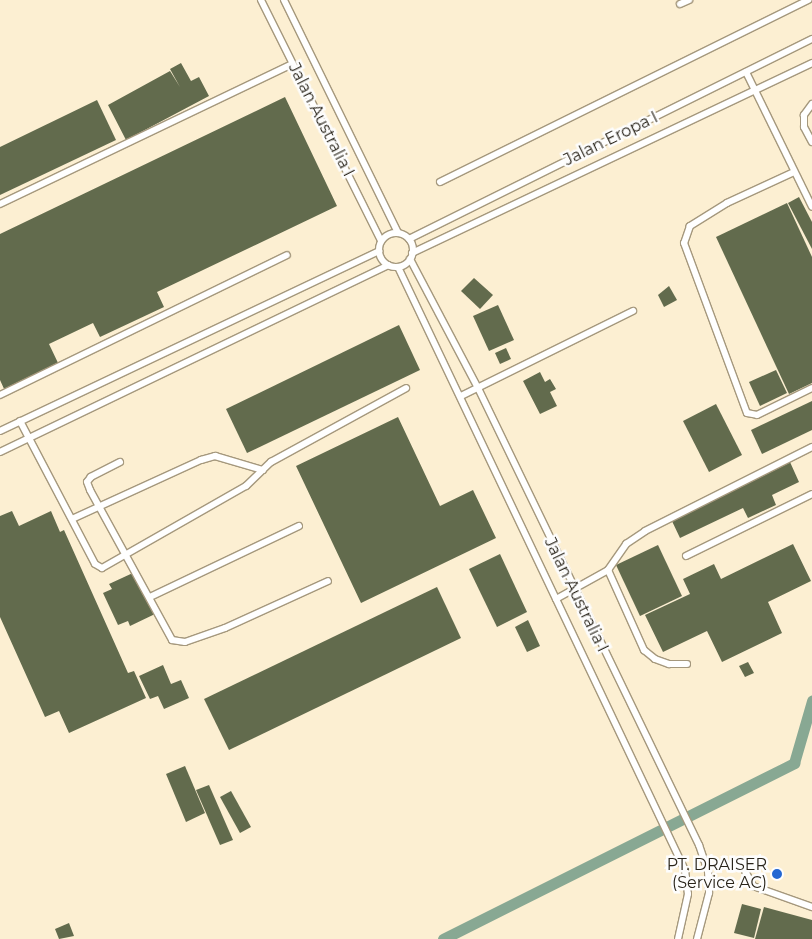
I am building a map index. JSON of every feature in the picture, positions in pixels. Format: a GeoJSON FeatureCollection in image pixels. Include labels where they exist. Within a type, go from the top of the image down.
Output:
{"type":"FeatureCollection","features":[{"type":"Feature","properties":{"kind":"lane","name":"Jalan Australia I"},"geometry":{"type":"LineString","coordinates":[[261,0],[382,240]]}},
{"type":"Feature","properties":{"kind":"lane","name":"Jalan Australia I"},"geometry":{"type":"LineString","coordinates":[[284,0],[398,233]]}},
{"type":"Feature","properties":{"kind":"lane"},"geometry":{"type":"LineString","coordinates":[[680,4],[689,0]]}},
{"type":"Feature","properties":{"kind":"lane"},"geometry":{"type":"LineString","coordinates":[[440,182],[808,0]]}},
{"type":"Feature","properties":{"kind":"lane","name":"Jalan Eropa I"},"geometry":{"type":"LineString","coordinates":[[409,239],[812,39]]}},
{"type":"Feature","properties":{"kind":"lane","name":"Jalan Eropa I"},"geometry":{"type":"LineString","coordinates":[[411,256],[812,63]]}},
{"type":"Feature","properties":{"kind":"lane"},"geometry":{"type":"LineString","coordinates":[[0,204],[292,64]]}},
{"type":"Feature","properties":{"kind":"lane"},"geometry":{"type":"LineString","coordinates":[[746,72],[812,207]]}},
{"type":"Feature","properties":{"kind":"lane"},"geometry":{"type":"LineString","coordinates":[[812,104],[804,115],[804,127],[812,142]]}},
{"type":"Feature","properties":{"kind":"lane"},"geometry":{"type":"LineString","coordinates":[[794,172],[727,203],[690,226],[684,243],[748,414],[757,415],[812,388]]}},
{"type":"Feature","properties":{"kind":"lane"},"geometry":{"type":"LineString","coordinates":[[388,265],[379,251],[382,240],[389,234],[398,233],[409,239]]}},
{"type":"Feature","properties":{"kind":"lane","name":"Jalan Australia I"},"geometry":{"type":"LineString","coordinates":[[409,239],[411,256],[478,388],[708,871],[709,893],[697,939]]}},
{"type":"Feature","properties":{"kind":"lane"},"geometry":{"type":"LineString","coordinates":[[0,431],[379,251]]}},
{"type":"Feature","properties":{"kind":"lane"},"geometry":{"type":"LineString","coordinates":[[0,395],[287,255]]}},
{"type":"Feature","properties":{"kind":"lane"},"geometry":{"type":"LineString","coordinates":[[0,452],[388,265],[398,267],[411,256]]}},
{"type":"Feature","properties":{"kind":"lane","name":"Jalan Australia I"},"geometry":{"type":"LineString","coordinates":[[398,267],[672,838],[685,870],[688,894],[678,939]]}},
{"type":"Feature","properties":{"kind":"lane"},"geometry":{"type":"LineString","coordinates":[[461,396],[633,311]]}},
{"type":"Feature","properties":{"kind":"lane"},"geometry":{"type":"LineString","coordinates":[[20,421],[98,567],[127,556],[246,486],[271,462],[406,388]]}},
{"type":"Feature","properties":{"kind":"lane"},"geometry":{"type":"LineString","coordinates":[[556,599],[608,570],[626,544],[646,531],[812,447]]}},
{"type":"Feature","properties":{"kind":"lane"},"geometry":{"type":"LineString","coordinates":[[72,519],[214,456],[263,470]]}},
{"type":"Feature","properties":{"kind":"lane"},"geometry":{"type":"LineString","coordinates":[[120,462],[87,482],[97,508],[127,556],[172,640],[185,642],[225,628],[328,581]]}},
{"type":"Feature","properties":{"kind":"lane"},"geometry":{"type":"LineString","coordinates":[[686,556],[812,494]]}},
{"type":"Feature","properties":{"kind":"lane"},"geometry":{"type":"LineString","coordinates":[[150,597],[299,526]]}},
{"type":"Feature","properties":{"kind":"lane"},"geometry":{"type":"LineString","coordinates":[[608,570],[644,650],[655,659],[669,664],[687,664]]}},
{"type":"Feature","properties":{"kind":"lane"},"geometry":{"type":"LineString","coordinates":[[745,871],[753,886],[812,907]]}},
{"type":"Feature","properties":{"kind":"building"},"geometry":{"type":"Polygon","coordinates":[[[181,63],[191,81],[199,77],[209,96],[126,140],[108,105],[170,71],[180,87],[170,69],[181,63]]]}},
{"type":"Feature","properties":{"kind":"building"},"geometry":{"type":"Polygon","coordinates":[[[285,97],[337,206],[157,292],[164,307],[100,337],[93,323],[49,344],[59,365],[5,391],[0,380],[0,234],[285,97]]]}},
{"type":"Feature","properties":{"kind":"building"},"geometry":{"type":"Polygon","coordinates":[[[97,100],[116,140],[0,195],[0,147],[97,100]]]}},
{"type":"Feature","properties":{"kind":"building"},"geometry":{"type":"Polygon","coordinates":[[[799,197],[812,222],[812,249],[788,203],[799,197]]]}},
{"type":"Feature","properties":{"kind":"building"},"geometry":{"type":"Polygon","coordinates":[[[787,203],[812,257],[812,383],[789,394],[716,237],[787,203]]]}},
{"type":"Feature","properties":{"kind":"building"},"geometry":{"type":"Polygon","coordinates":[[[474,278],[493,295],[480,309],[461,291],[474,278]]]}},
{"type":"Feature","properties":{"kind":"building"},"geometry":{"type":"Polygon","coordinates":[[[669,286],[677,300],[664,307],[658,295],[669,286]]]}},
{"type":"Feature","properties":{"kind":"building"},"geometry":{"type":"Polygon","coordinates":[[[498,305],[514,340],[489,351],[473,316],[498,305]]]}},
{"type":"Feature","properties":{"kind":"building"},"geometry":{"type":"Polygon","coordinates":[[[399,325],[420,370],[247,453],[226,409],[399,325]]]}},
{"type":"Feature","properties":{"kind":"building"},"geometry":{"type":"Polygon","coordinates":[[[506,348],[511,359],[500,364],[495,353],[506,348]]]}},
{"type":"Feature","properties":{"kind":"building"},"geometry":{"type":"Polygon","coordinates":[[[776,370],[787,393],[760,406],[749,382],[776,370]]]}},
{"type":"Feature","properties":{"kind":"building"},"geometry":{"type":"Polygon","coordinates":[[[540,372],[545,382],[550,379],[556,389],[550,392],[557,406],[540,414],[523,381],[540,372]]]}},
{"type":"Feature","properties":{"kind":"building"},"geometry":{"type":"Polygon","coordinates":[[[812,401],[812,430],[762,454],[751,430],[812,401]]]}},
{"type":"Feature","properties":{"kind":"building"},"geometry":{"type":"Polygon","coordinates":[[[716,404],[742,455],[709,472],[683,421],[716,404]]]}},
{"type":"Feature","properties":{"kind":"building"},"geometry":{"type":"Polygon","coordinates":[[[398,417],[440,506],[473,490],[496,538],[361,603],[296,466],[398,417]]]}},
{"type":"Feature","properties":{"kind":"building"},"geometry":{"type":"Polygon","coordinates":[[[790,462],[799,482],[772,495],[776,505],[748,518],[743,508],[680,538],[671,519],[790,462]]]}},
{"type":"Feature","properties":{"kind":"building"},"geometry":{"type":"Polygon","coordinates":[[[12,511],[19,526],[51,511],[60,532],[64,530],[128,673],[134,671],[146,698],[69,733],[59,711],[45,717],[0,617],[0,516],[12,511]]]}},
{"type":"Feature","properties":{"kind":"building"},"geometry":{"type":"Polygon","coordinates":[[[793,544],[811,581],[768,602],[782,633],[722,662],[707,631],[663,652],[645,615],[690,594],[683,579],[714,564],[721,579],[793,544]]]}},
{"type":"Feature","properties":{"kind":"building"},"geometry":{"type":"Polygon","coordinates":[[[658,545],[682,596],[640,616],[616,565],[658,545]]]}},
{"type":"Feature","properties":{"kind":"building"},"geometry":{"type":"Polygon","coordinates":[[[500,554],[527,612],[497,627],[469,569],[500,554]]]}},
{"type":"Feature","properties":{"kind":"building"},"geometry":{"type":"Polygon","coordinates":[[[135,572],[155,614],[130,626],[128,621],[118,625],[103,593],[112,589],[109,584],[135,572]]]}},
{"type":"Feature","properties":{"kind":"building"},"geometry":{"type":"Polygon","coordinates":[[[437,587],[461,638],[229,750],[204,699],[437,587]]]}},
{"type":"Feature","properties":{"kind":"building"},"geometry":{"type":"Polygon","coordinates":[[[528,620],[540,646],[527,652],[515,627],[528,620]]]}},
{"type":"Feature","properties":{"kind":"building"},"geometry":{"type":"Polygon","coordinates":[[[748,662],[754,673],[745,677],[739,666],[748,662]]]}},
{"type":"Feature","properties":{"kind":"building"},"geometry":{"type":"Polygon","coordinates":[[[163,665],[171,684],[181,680],[189,698],[164,709],[158,696],[150,699],[139,676],[163,665]]]}},
{"type":"Feature","properties":{"kind":"building"},"geometry":{"type":"Polygon","coordinates":[[[185,766],[205,813],[186,822],[166,774],[185,766]]]}},
{"type":"Feature","properties":{"kind":"building"},"geometry":{"type":"Polygon","coordinates":[[[209,785],[233,840],[220,845],[196,790],[209,785]]]}},
{"type":"Feature","properties":{"kind":"building"},"geometry":{"type":"Polygon","coordinates":[[[231,791],[251,827],[240,833],[220,797],[231,791]]]}},
{"type":"Feature","properties":{"kind":"building"},"geometry":{"type":"Polygon","coordinates":[[[742,904],[761,909],[754,938],[734,933],[742,904]]]}},
{"type":"Feature","properties":{"kind":"building"},"geometry":{"type":"Polygon","coordinates":[[[764,907],[812,920],[812,939],[755,939],[764,907]]]}},
{"type":"Feature","properties":{"kind":"building"},"geometry":{"type":"Polygon","coordinates":[[[69,923],[74,936],[59,939],[55,929],[69,923]]]}},
{"type":"Feature","properties":{"kind":"waterway"},"geometry":{"type":"LineString","coordinates":[[443,939],[794,763],[812,701]]}},
{"type":"Feature","properties":{"kind":"place","name":"PT. DRAISER (Service AC)"},"geometry":{"type":"Point","coordinates":[777,874]}}]}
